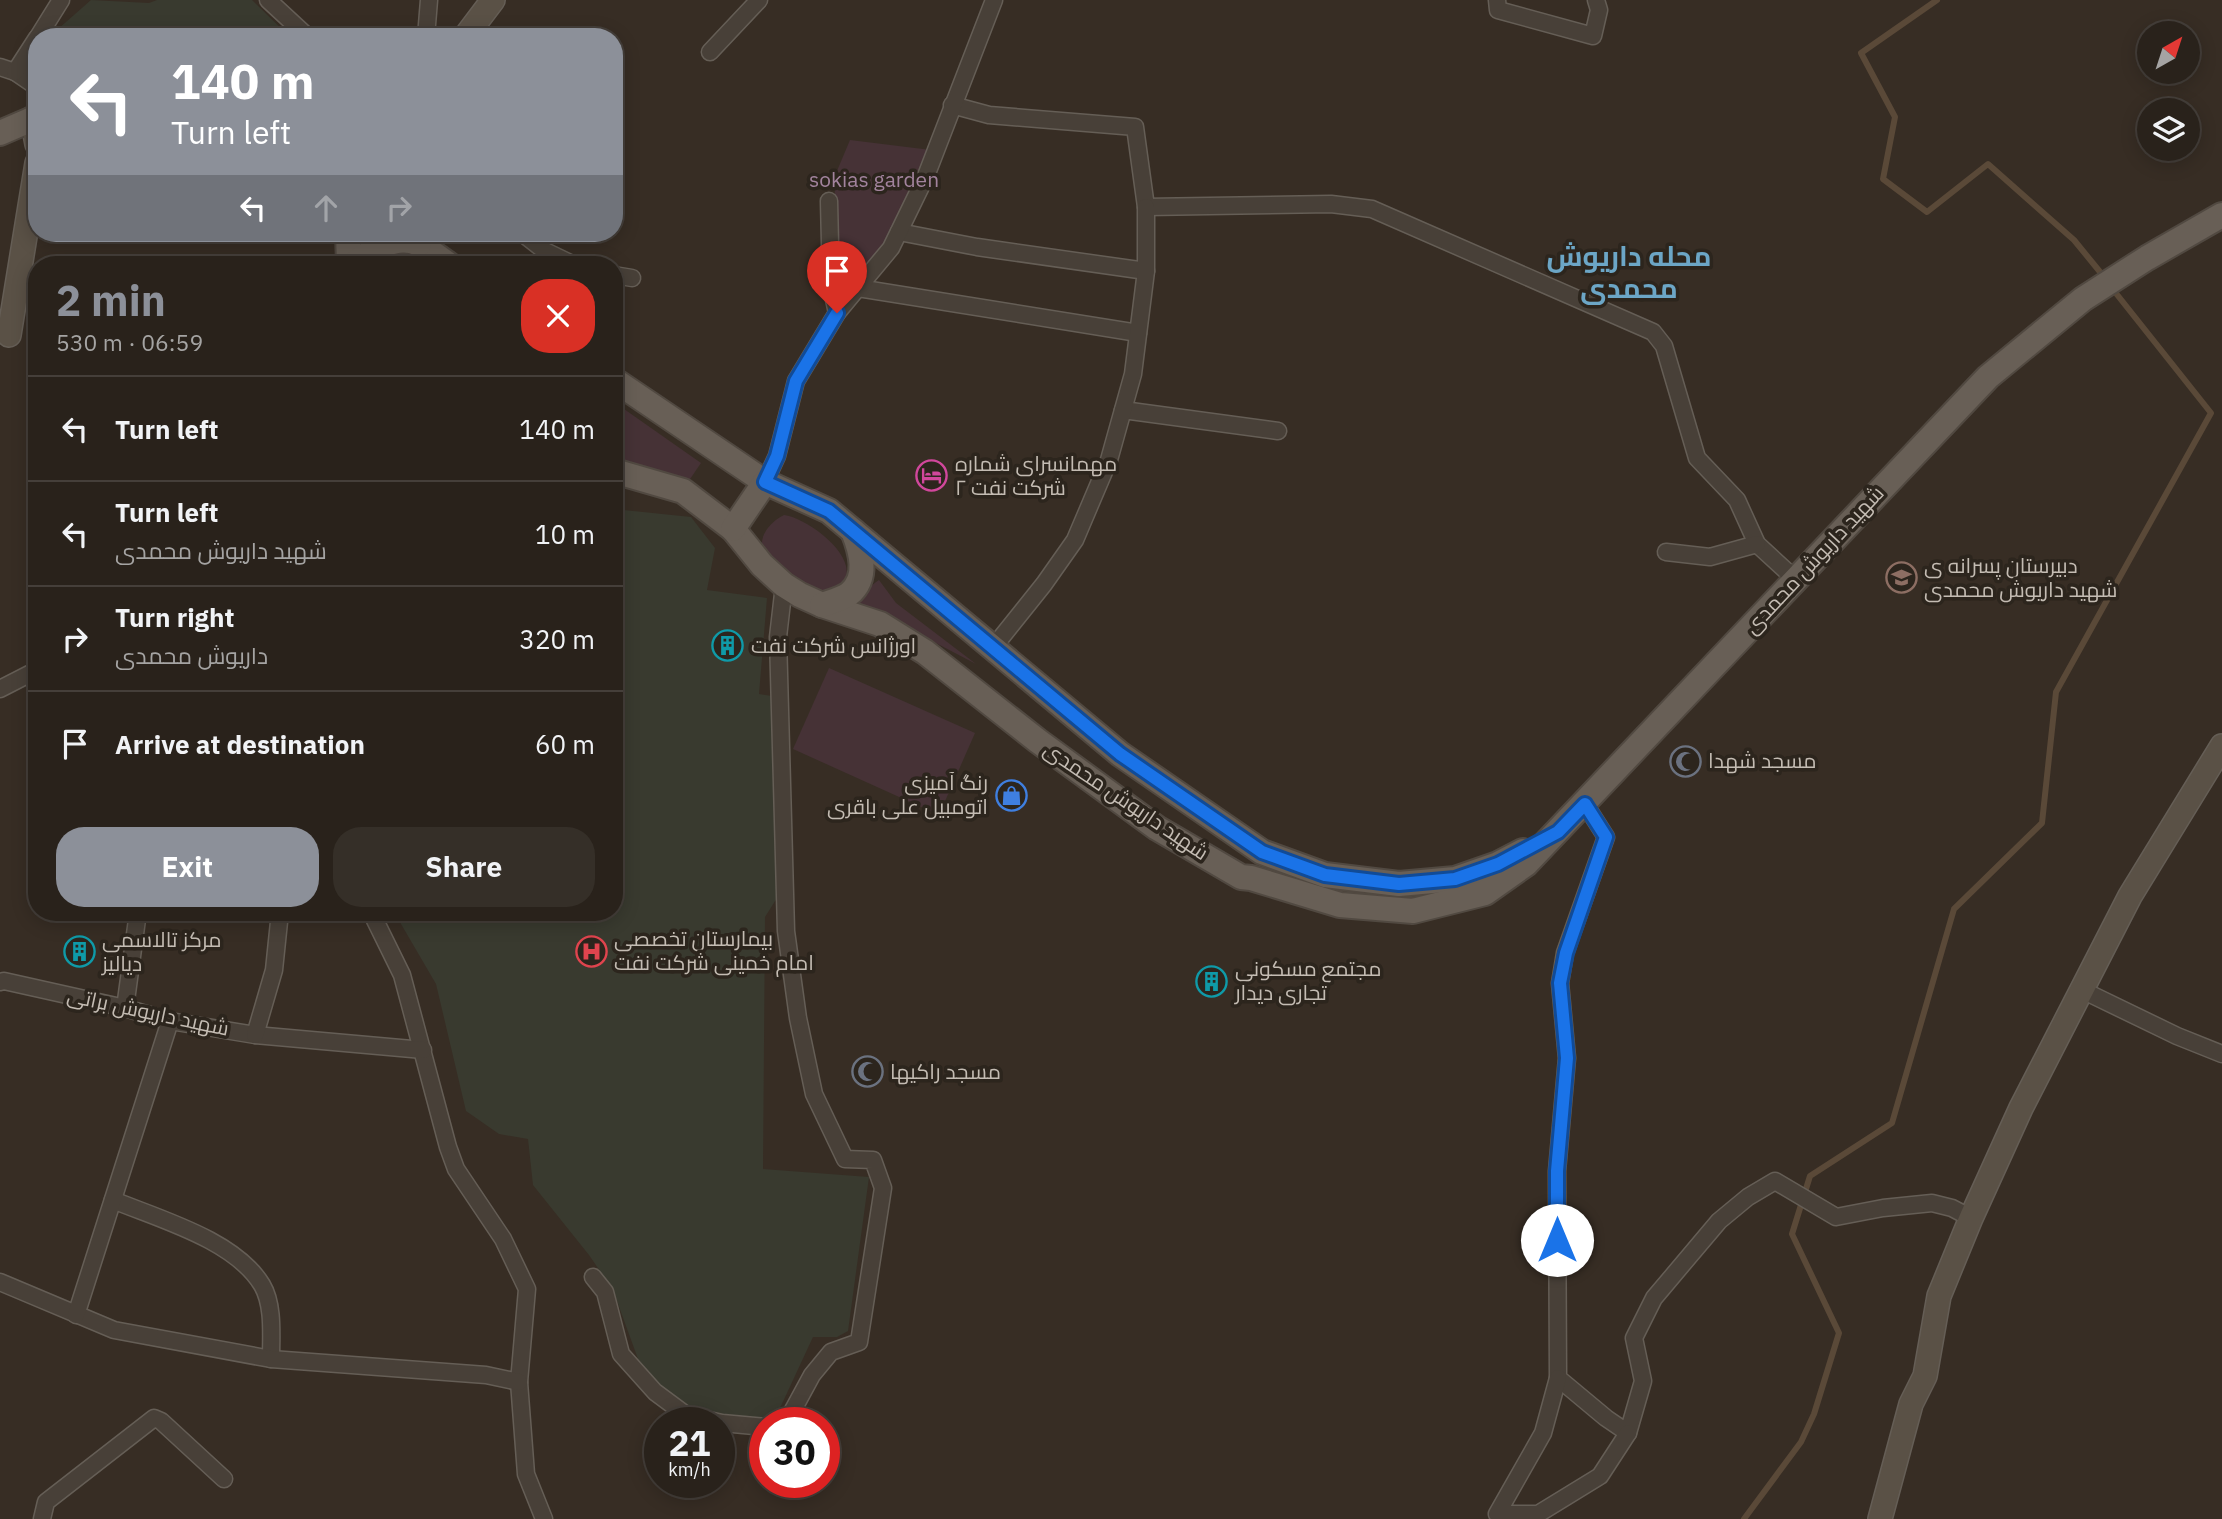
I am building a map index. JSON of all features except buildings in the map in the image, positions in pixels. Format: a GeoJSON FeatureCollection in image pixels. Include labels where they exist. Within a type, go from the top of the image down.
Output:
{"type":"FeatureCollection","features":[{"type":"Feature","properties":{"kind":"main road"},"geometry":{"type":"LineString","coordinates":[[472,28],[493,0]]}},
{"type":"Feature","properties":{"kind":"main road"},"geometry":{"type":"LineString","coordinates":[[0,133],[28,120]]}},
{"type":"Feature","properties":{"kind":"main road","name":"شهید داریوش محمدی"},"geometry":{"type":"LineString","coordinates":[[623,474],[683,491],[733,529],[762,565],[784,585],[822,604],[880,624],[925,652],[1038,741],[1157,828],[1241,877],[1340,905],[1413,911],[1485,893],[1527,863],[1988,377],[2082,299],[2222,215]]}},
{"type":"Feature","properties":{"kind":"main road"},"geometry":{"type":"LineString","coordinates":[[9,335],[28,218]]}},
{"type":"Feature","properties":{"kind":"main road"},"geometry":{"type":"LineString","coordinates":[[364,256],[392,242],[414,242]]}},
{"type":"Feature","properties":{"kind":"main road"},"geometry":{"type":"LineString","coordinates":[[418,242],[437,256]]}},
{"type":"Feature","properties":{"kind":"main road","name":"شهید داریوش محمدی"},"geometry":{"type":"LineString","coordinates":[[623,386],[765,482],[829,511],[1120,754],[1262,852],[1325,875],[1399,884],[1455,879],[1498,864],[1558,832]]}},
{"type":"Feature","properties":{"kind":"main road"},"geometry":{"type":"LineString","coordinates":[[733,529],[765,482]]}},
{"type":"Feature","properties":{"kind":"main road"},"geometry":{"type":"LineString","coordinates":[[822,604],[848,595],[857,585],[862,570],[861,553],[853,531]]}},
{"type":"Feature","properties":{"kind":"main road"},"geometry":{"type":"LineString","coordinates":[[1880,1519],[1911,1404],[1925,1376],[1939,1296],[1971,1218],[2021,1108],[2130,896],[2222,746]]}},
{"type":"Feature","properties":{"kind":"street"},"geometry":{"type":"LineString","coordinates":[[43,28],[61,0]]}},
{"type":"Feature","properties":{"kind":"street"},"geometry":{"type":"LineString","coordinates":[[268,0],[298,28]]}},
{"type":"Feature","properties":{"kind":"street"},"geometry":{"type":"LineString","coordinates":[[427,28],[429,0]]}},
{"type":"Feature","properties":{"kind":"street"},"geometry":{"type":"LineString","coordinates":[[710,52],[759,0]]}},
{"type":"Feature","properties":{"kind":"street"},"geometry":{"type":"LineString","coordinates":[[765,482],[777,456],[796,381],[837,313],[891,248],[926,176],[994,0]]}},
{"type":"Feature","properties":{"kind":"street"},"geometry":{"type":"LineString","coordinates":[[1497,0],[1498,10],[1593,36],[1599,10],[1597,0]]}},
{"type":"Feature","properties":{"kind":"street"},"geometry":{"type":"LineString","coordinates":[[28,48],[8,70],[28,82]]}},
{"type":"Feature","properties":{"kind":"street"},"geometry":{"type":"LineString","coordinates":[[952,106],[989,115],[1135,127],[1146,207],[1146,271],[1133,374],[1109,460],[1075,540],[992,649]]}},
{"type":"Feature","properties":{"kind":"street"},"geometry":{"type":"LineString","coordinates":[[829,201],[831,286],[837,313]]}},
{"type":"Feature","properties":{"kind":"street"},"geometry":{"type":"LineString","coordinates":[[1146,207],[1331,204],[1372,209],[1653,332],[1664,346],[1697,458],[1737,500],[1757,544],[1795,579]]}},
{"type":"Feature","properties":{"kind":"street"},"geometry":{"type":"LineString","coordinates":[[899,232],[977,247],[1146,271]]}},
{"type":"Feature","properties":{"kind":"street"},"geometry":{"type":"LineString","coordinates":[[534,242],[555,256]]}},
{"type":"Feature","properties":{"kind":"street"},"geometry":{"type":"LineString","coordinates":[[623,276],[632,278]]}},
{"type":"Feature","properties":{"kind":"street"},"geometry":{"type":"LineString","coordinates":[[858,288],[1138,333]]}},
{"type":"Feature","properties":{"kind":"street"},"geometry":{"type":"LineString","coordinates":[[1123,410],[1278,431]]}},
{"type":"Feature","properties":{"kind":"street"},"geometry":{"type":"LineString","coordinates":[[1666,552],[1710,557],[1757,544]]}},
{"type":"Feature","properties":{"kind":"street"},"geometry":{"type":"LineString","coordinates":[[784,585],[778,637],[786,931],[798,1018],[814,1094],[845,1159],[873,1160],[883,1188],[859,1342],[831,1352],[812,1375],[795,1407]]}},
{"type":"Feature","properties":{"kind":"street"},"geometry":{"type":"LineString","coordinates":[[0,689],[28,675]]}},
{"type":"Feature","properties":{"kind":"street"},"geometry":{"type":"LineString","coordinates":[[1491,1517],[1543,1433],[1558,1378],[1557,1171],[1567,1058],[1560,983],[1566,953],[1606,837],[1585,804]]}},
{"type":"Feature","properties":{"kind":"street"},"geometry":{"type":"LineString","coordinates":[[125,1008],[137,921]]}},
{"type":"Feature","properties":{"kind":"street","name":"شهید داریوش براتی"},"geometry":{"type":"LineString","coordinates":[[0,982],[125,1008],[170,1021],[255,1035],[274,970],[279,921]]}},
{"type":"Feature","properties":{"kind":"street"},"geometry":{"type":"LineString","coordinates":[[375,921],[402,975],[456,1169],[503,1239],[527,1289],[519,1382],[526,1474],[544,1519]]}},
{"type":"Feature","properties":{"kind":"street"},"geometry":{"type":"LineString","coordinates":[[2082,990],[2177,1036],[2222,1054]]}},
{"type":"Feature","properties":{"kind":"street"},"geometry":{"type":"LineString","coordinates":[[76,1315],[170,1021]]}},
{"type":"Feature","properties":{"kind":"street"},"geometry":{"type":"LineString","coordinates":[[255,1035],[423,1050]]}},
{"type":"Feature","properties":{"kind":"street"},"geometry":{"type":"LineString","coordinates":[[1491,1517],[1538,1514],[1600,1476],[1628,1433],[1643,1381],[1634,1338],[1654,1297],[1719,1221],[1775,1181],[1836,1217],[1883,1208],[1933,1203],[1952,1208],[1971,1218]]}},
{"type":"Feature","properties":{"kind":"street"},"geometry":{"type":"LineString","coordinates":[[113,1200],[217,1244],[245,1265],[263,1286],[272,1320],[271,1359]]}},
{"type":"Feature","properties":{"kind":"street"},"geometry":{"type":"LineString","coordinates":[[593,1277],[605,1292],[621,1354],[655,1392],[686,1415],[749,1426]]}},
{"type":"Feature","properties":{"kind":"street"},"geometry":{"type":"LineString","coordinates":[[0,1282],[114,1330],[271,1359],[486,1375],[519,1382]]}},
{"type":"Feature","properties":{"kind":"street"},"geometry":{"type":"LineString","coordinates":[[1558,1378],[1628,1433]]}},
{"type":"Feature","properties":{"kind":"street"},"geometry":{"type":"LineString","coordinates":[[41,1519],[46,1502],[154,1418],[161,1421],[224,1479]]}},
{"type":"Feature","properties":{"kind":"shaded area"},"geometry":{"type":"Polygon","coordinates":[[[91,0],[149,3],[157,0],[252,0],[281,28],[59,28],[91,0]]]}},
{"type":"Feature","properties":{"kind":"shaded area","name":"بیمارستان تخصصی امام خمینی شرکت نفت"},"geometry":{"type":"Polygon","coordinates":[[[623,510],[691,517],[715,548],[707,590],[767,598],[759,694],[778,697],[778,710],[771,711],[777,898],[765,917],[763,1169],[869,1177],[848,1331],[837,1337],[813,1337],[780,1407],[749,1407],[749,1418],[735,1416],[735,1407],[690,1407],[663,1388],[638,1359],[613,1290],[589,1255],[533,1185],[528,1139],[499,1134],[466,1111],[436,984],[399,921],[623,921],[623,510]]]}},
{"type":"Feature","properties":{"kind":"green space","name":"sokias garden"},"geometry":{"type":"Polygon","coordinates":[[[850,140],[931,150],[886,243],[841,298],[834,178],[850,140]]]}},
{"type":"Feature","properties":{"kind":"green space"},"geometry":{"type":"Polygon","coordinates":[[[623,408],[701,463],[688,482],[623,462],[623,408]]]}},
{"type":"Feature","properties":{"kind":"green space"},"geometry":{"type":"Polygon","coordinates":[[[784,515],[809,525],[822,534],[843,558],[847,570],[844,581],[833,591],[817,593],[810,590],[765,553],[762,544],[765,533],[775,520],[784,515]]]}},
{"type":"Feature","properties":{"kind":"green space"},"geometry":{"type":"Polygon","coordinates":[[[879,580],[896,603],[976,664],[913,631],[858,609],[866,592],[879,580]]]}},
{"type":"Feature","properties":{"kind":"green space"},"geometry":{"type":"Polygon","coordinates":[[[829,668],[975,733],[939,815],[793,749],[829,668]]]}},
{"type":"Feature","properties":{"kind":"waterway"},"geometry":{"type":"LineString","coordinates":[[1937,0],[1861,53],[1895,117],[1883,179],[1927,212],[1988,164],[2074,240],[2105,278]]}},
{"type":"Feature","properties":{"kind":"waterway"},"geometry":{"type":"LineString","coordinates":[[1744,1519],[1801,1442],[1814,1414],[1839,1333],[1792,1234],[1810,1176],[1892,1123],[1954,909],[2042,823],[2056,692],[2211,413],[2111,287]]}},
{"type":"Feature","properties":{"kind":"place","name":"مهمانسرای شماره ۲ شرکت نفت"},"geometry":{"type":"Point","coordinates":[932,476]}},
{"type":"Feature","properties":{"kind":"place","name":"دبیرستان پسرانه ی شهید داریوش محمدی"},"geometry":{"type":"Point","coordinates":[1901,578]}},
{"type":"Feature","properties":{"kind":"place","name":"اورژانس شرکت نفت"},"geometry":{"type":"Point","coordinates":[728,646]}},
{"type":"Feature","properties":{"kind":"place","name":"مسجد شهدا"},"geometry":{"type":"Point","coordinates":[1685,761]}},
{"type":"Feature","properties":{"kind":"place","name":"رنگ آمیزی اتومبیل علی باقری"},"geometry":{"type":"Point","coordinates":[1011,795]}},
{"type":"Feature","properties":{"kind":"place","name":"بیمارستان تخصصی امام خمینی شرکت نفت"},"geometry":{"type":"Point","coordinates":[591,951]}},
{"type":"Feature","properties":{"kind":"place","name":"مرکز تالاسمی دیالیز"},"geometry":{"type":"Point","coordinates":[79,952]}},
{"type":"Feature","properties":{"kind":"place","name":"مجتمع مسکونی تجاری دیدار"},"geometry":{"type":"Point","coordinates":[1212,981]}},
{"type":"Feature","properties":{"kind":"place","name":"مسجد راکیها"},"geometry":{"type":"Point","coordinates":[867,1072]}},
{"type":"Feature","properties":{"kind":"district","name":"محله داریوش محمدی"},"geometry":{"type":"Point","coordinates":[1629,272]}},
{"type":"Feature","properties":{"kind":"route"},"geometry":{"type":"LineString","coordinates":[[837,313],[796,381],[784,434],[765,482],[829,511],[1120,754],[1262,852],[1325,875],[1399,884],[1455,879],[1498,864],[1558,832],[1585,804],[1606,837],[1566,953],[1560,983],[1567,1058],[1557,1171],[1557,1240]]}}]}
